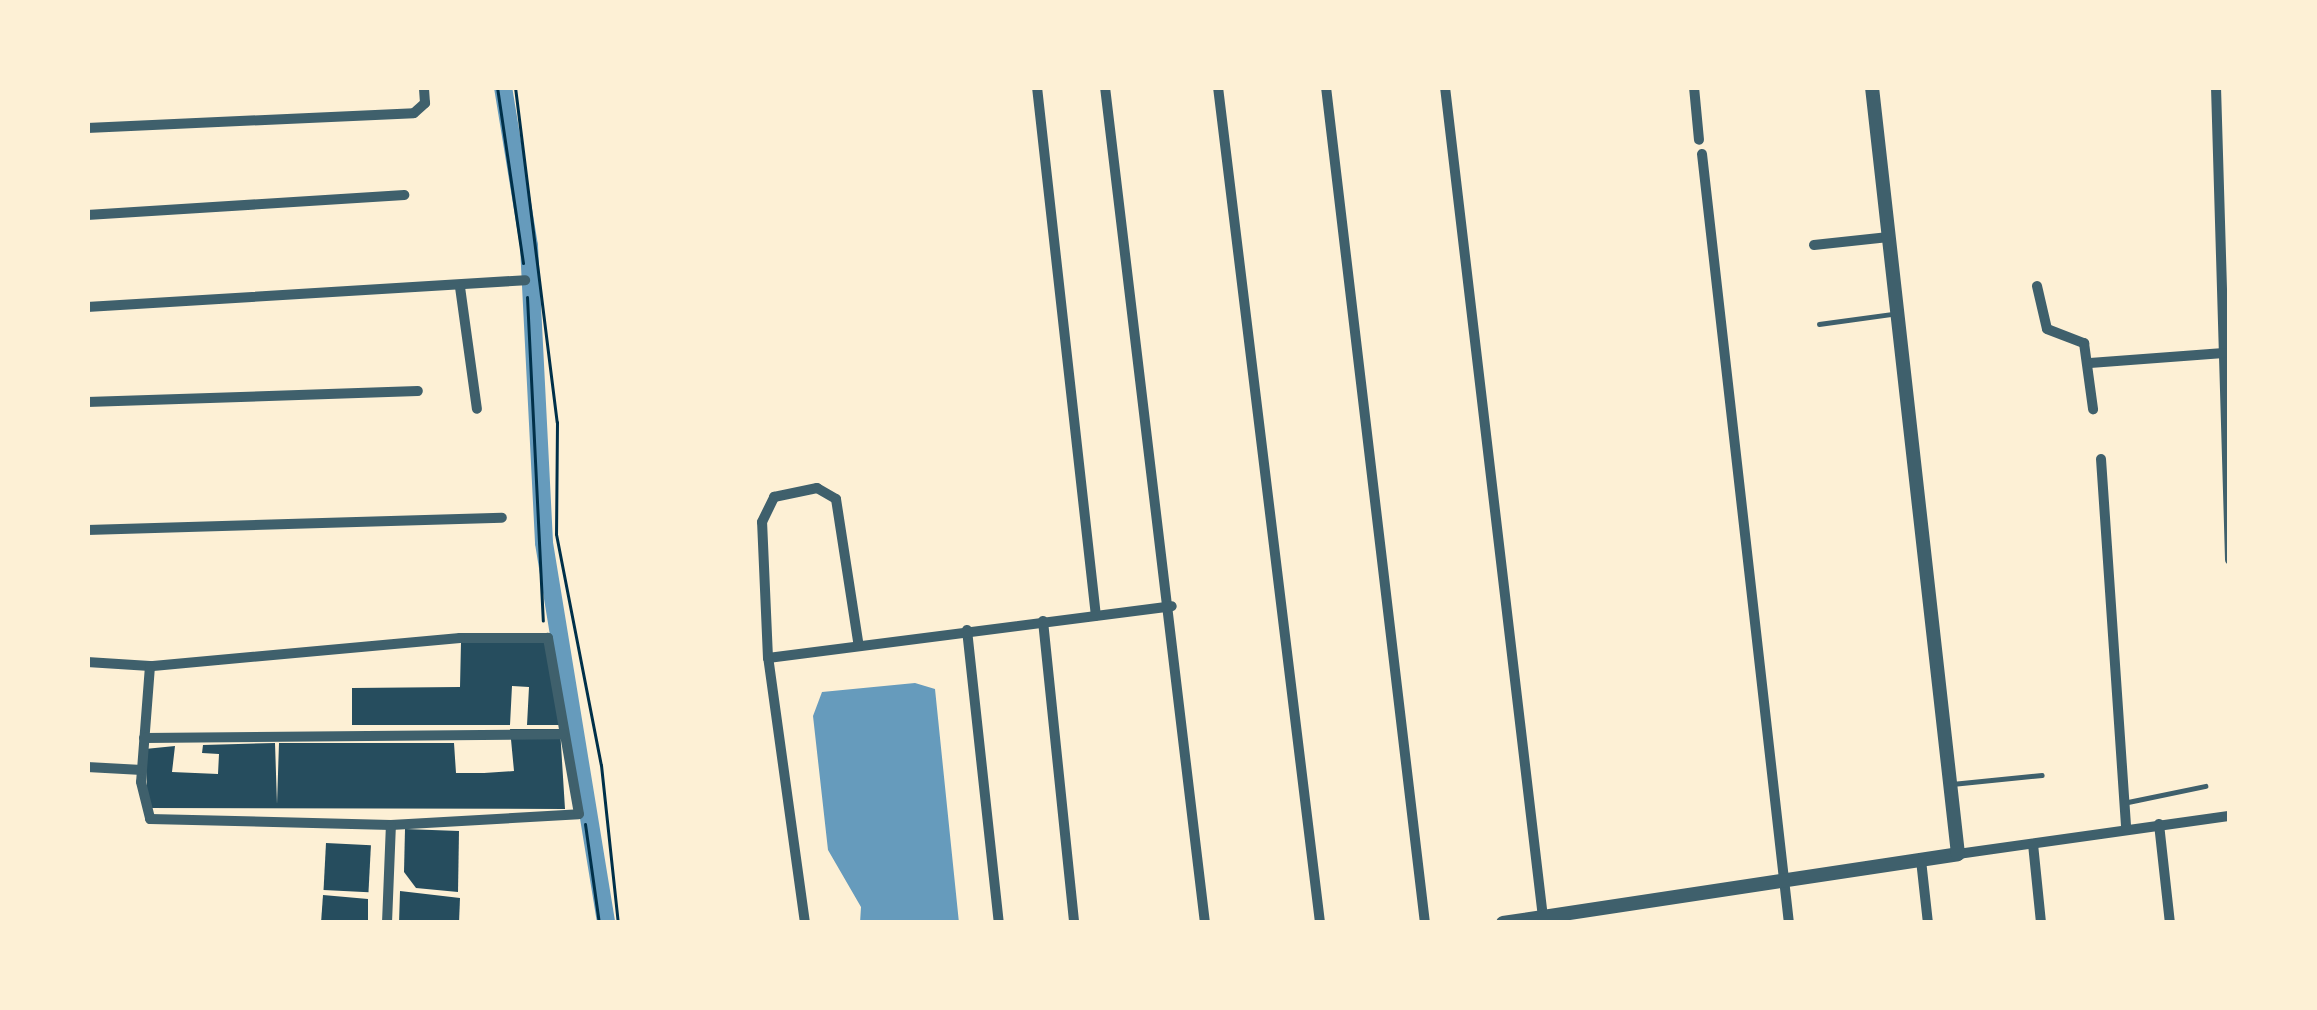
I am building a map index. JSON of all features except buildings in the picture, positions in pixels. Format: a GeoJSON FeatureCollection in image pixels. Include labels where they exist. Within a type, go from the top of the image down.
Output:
{"type":"FeatureCollection","features":[{"type":"Feature","properties":{"kind":"street"},"geometry":{"type":"LineString","coordinates":[[87,128],[414,113],[425,103],[424,87]]}},
{"type":"Feature","properties":{"kind":"street"},"geometry":{"type":"LineString","coordinates":[[1037,87],[1096,616]]}},
{"type":"Feature","properties":{"kind":"street"},"geometry":{"type":"LineString","coordinates":[[1105,87],[1172,606],[1205,923]]}},
{"type":"Feature","properties":{"kind":"street"},"geometry":{"type":"LineString","coordinates":[[1218,87],[1320,923]]}},
{"type":"Feature","properties":{"kind":"street"},"geometry":{"type":"LineString","coordinates":[[1326,87],[1425,923]]}},
{"type":"Feature","properties":{"kind":"street"},"geometry":{"type":"LineString","coordinates":[[1445,87],[1543,918]]}},
{"type":"Feature","properties":{"kind":"street"},"geometry":{"type":"LineString","coordinates":[[1694,87],[1699,140]]}},
{"type":"Feature","properties":{"kind":"street"},"geometry":{"type":"LineString","coordinates":[[1872,87],[1958,854]]}},
{"type":"Feature","properties":{"kind":"street"},"geometry":{"type":"LineString","coordinates":[[2216,87],[2230,560]]}},
{"type":"Feature","properties":{"kind":"street"},"geometry":{"type":"LineString","coordinates":[[1702,154],[1790,923]]}},
{"type":"Feature","properties":{"kind":"street"},"geometry":{"type":"LineString","coordinates":[[87,215],[404,195]]}},
{"type":"Feature","properties":{"kind":"street"},"geometry":{"type":"LineString","coordinates":[[1814,245],[1889,237]]}},
{"type":"Feature","properties":{"kind":"street"},"geometry":{"type":"LineString","coordinates":[[87,308],[525,280]]}},
{"type":"Feature","properties":{"kind":"street"},"geometry":{"type":"LineString","coordinates":[[2037,286],[2042,323],[2054,335],[2078,338],[2090,363],[2093,409]]}},
{"type":"Feature","properties":{"kind":"street"},"geometry":{"type":"LineString","coordinates":[[460,287],[477,409]]}},
{"type":"Feature","properties":{"kind":"street"},"geometry":{"type":"LineString","coordinates":[[2090,363],[2224,352]]}},
{"type":"Feature","properties":{"kind":"street"},"geometry":{"type":"LineString","coordinates":[[87,402],[418,391]]}},
{"type":"Feature","properties":{"kind":"street"},"geometry":{"type":"LineString","coordinates":[[2101,459],[2126,829]]}},
{"type":"Feature","properties":{"kind":"street"},"geometry":{"type":"LineString","coordinates":[[805,923],[768,658],[762,522],[774,497],[817,488],[836,499],[858,640]]}},
{"type":"Feature","properties":{"kind":"street"},"geometry":{"type":"LineString","coordinates":[[87,530],[502,518]]}},
{"type":"Feature","properties":{"kind":"street"},"geometry":{"type":"LineString","coordinates":[[768,658],[858,640],[1172,606]]}},
{"type":"Feature","properties":{"kind":"street"},"geometry":{"type":"LineString","coordinates":[[1043,621],[1074,923]]}},
{"type":"Feature","properties":{"kind":"street"},"geometry":{"type":"LineString","coordinates":[[968,630],[999,923]]}},
{"type":"Feature","properties":{"kind":"street"},"geometry":{"type":"LineString","coordinates":[[87,662],[150,666],[544,637],[552,641],[563,734],[582,817],[391,825],[151,819],[141,804],[150,666]]}},
{"type":"Feature","properties":{"kind":"street"},"geometry":{"type":"LineString","coordinates":[[144,738],[563,734]]}},
{"type":"Feature","properties":{"kind":"street"},"geometry":{"type":"LineString","coordinates":[[87,767],[142,770]]}},
{"type":"Feature","properties":{"kind":"street"},"geometry":{"type":"LineString","coordinates":[[1503,923],[2230,817]]}},
{"type":"Feature","properties":{"kind":"street"},"geometry":{"type":"LineString","coordinates":[[2159,824],[2170,923]]}},
{"type":"Feature","properties":{"kind":"street"},"geometry":{"type":"LineString","coordinates":[[387,923],[391,825]]}},
{"type":"Feature","properties":{"kind":"street"},"geometry":{"type":"LineString","coordinates":[[2032,844],[2042,923]]}},
{"type":"Feature","properties":{"kind":"street"},"geometry":{"type":"LineString","coordinates":[[1921,860],[1928,923]]}},
{"type":"Feature","properties":{"kind":"lane"},"geometry":{"type":"LineString","coordinates":[[1820,324],[1898,313]]}},
{"type":"Feature","properties":{"kind":"lane"},"geometry":{"type":"LineString","coordinates":[[1950,785],[2042,775]]}},
{"type":"Feature","properties":{"kind":"lane"},"geometry":{"type":"LineString","coordinates":[[2125,803],[2205,786]]}},
{"type":"Feature","properties":{"kind":"path"},"geometry":{"type":"LineString","coordinates":[[497,87],[525,280],[541,619],[552,639]]}},
{"type":"Feature","properties":{"kind":"path"},"geometry":{"type":"LineString","coordinates":[[515,87],[557,422],[556,534],[618,923]]}},
{"type":"Feature","properties":{"kind":"path"},"geometry":{"type":"LineString","coordinates":[[599,923],[582,817],[604,818]]}},
{"type":"Feature","properties":{"kind":"water"},"geometry":{"type":"Polygon","coordinates":[[[915,683],[935,689],[959,923],[860,923],[861,907],[828,850],[813,716],[822,692],[915,683]]]}},
{"type":"Feature","properties":{"kind":"waterway"},"geometry":{"type":"LineString","coordinates":[[503,87],[529,246],[544,543],[606,923]]}}]}
